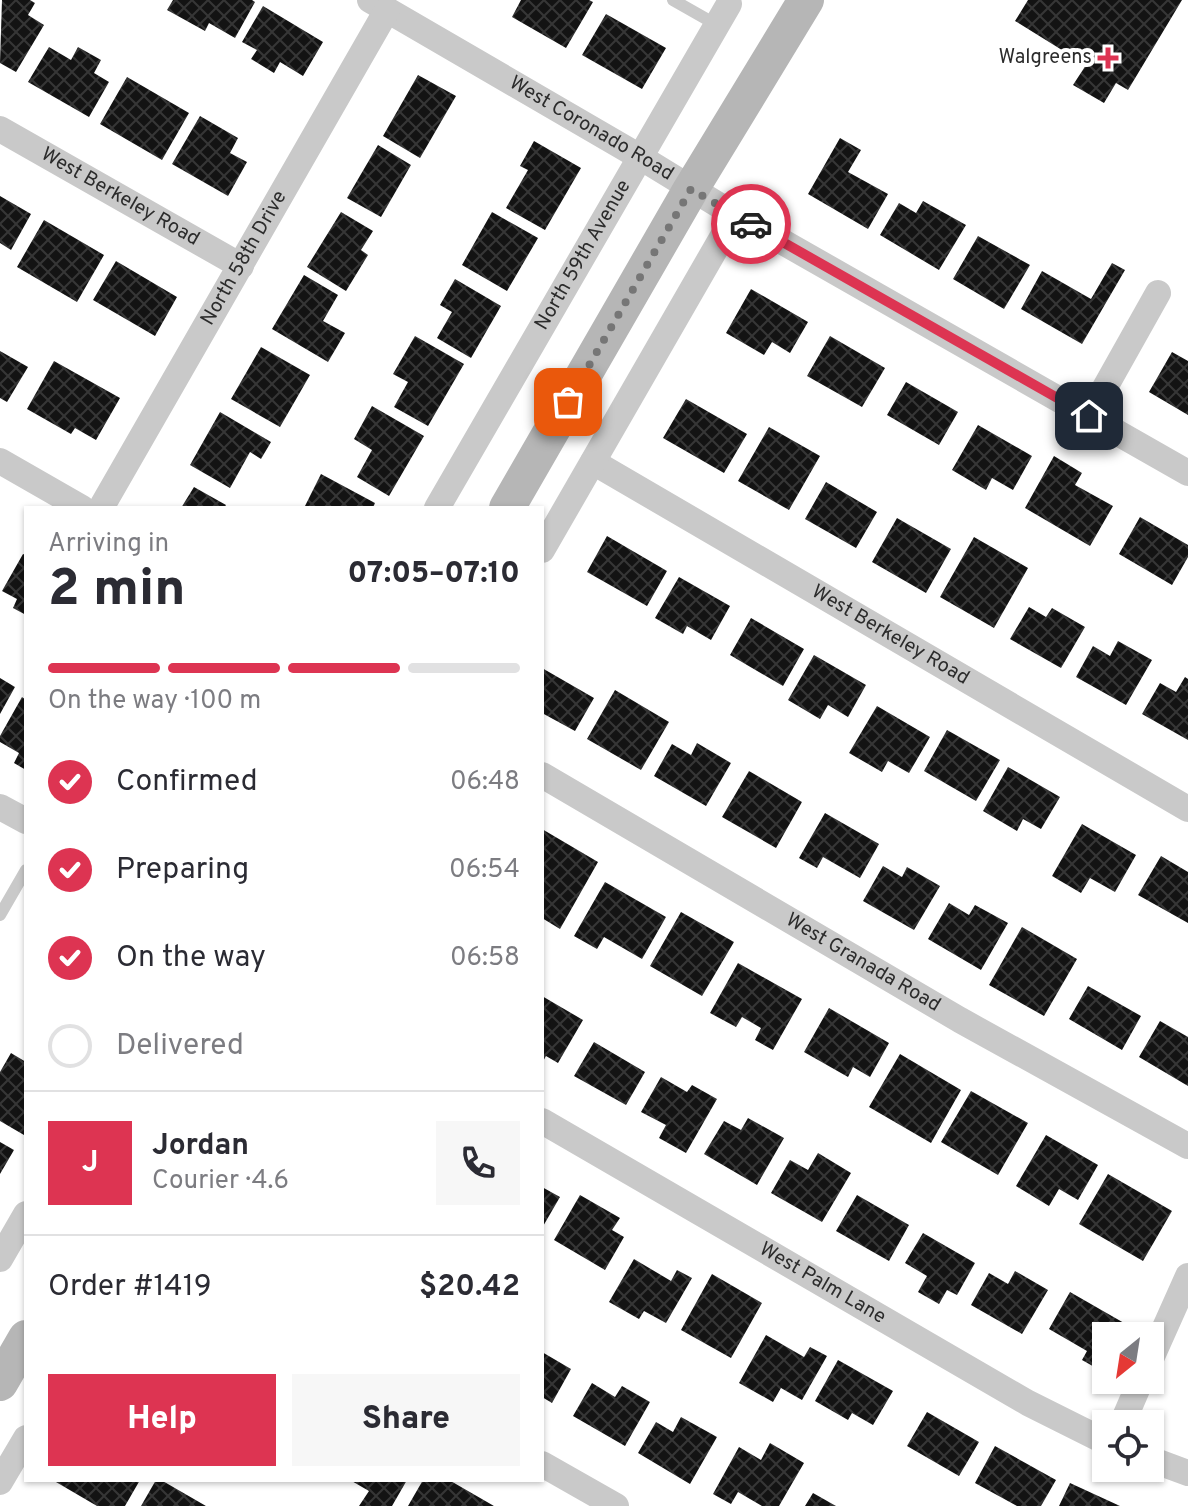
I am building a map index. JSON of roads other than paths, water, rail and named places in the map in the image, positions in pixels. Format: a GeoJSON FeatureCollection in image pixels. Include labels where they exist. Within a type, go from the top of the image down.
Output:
{"type":"FeatureCollection","features":[{"type":"Feature","properties":{"kind":"main road"},"geometry":{"type":"LineString","coordinates":[[508,506],[691,189],[806,0]]}},
{"type":"Feature","properties":{"kind":"main road"},"geometry":{"type":"LineString","coordinates":[[0,1383],[24,1341]]}},
{"type":"Feature","properties":{"kind":"street","name":"West Coronado Road"},"geometry":{"type":"LineString","coordinates":[[379,5],[735,215],[1188,473]]}},
{"type":"Feature","properties":{"kind":"street","name":"North 58th Drive"},"geometry":{"type":"LineString","coordinates":[[102,506],[241,266],[379,5]]}},
{"type":"Feature","properties":{"kind":"street","name":"North 59th Avenue"},"geometry":{"type":"LineString","coordinates":[[438,506],[723,15]]}},
{"type":"Feature","properties":{"kind":"street","name":"West Berkeley Road"},"geometry":{"type":"LineString","coordinates":[[0,129],[241,266]]}},
{"type":"Feature","properties":{"kind":"street"},"geometry":{"type":"LineString","coordinates":[[544,547],[735,215]]}},
{"type":"Feature","properties":{"kind":"street"},"geometry":{"type":"LineString","coordinates":[[1089,416],[1158,293]]}},
{"type":"Feature","properties":{"kind":"street"},"geometry":{"type":"LineString","coordinates":[[0,461],[79,506]]}},
{"type":"Feature","properties":{"kind":"street","name":"West Berkeley Road"},"geometry":{"type":"LineString","coordinates":[[593,462],[1188,809]]}},
{"type":"Feature","properties":{"kind":"street","name":"West Granada Road"},"geometry":{"type":"LineString","coordinates":[[544,776],[946,1012],[1188,1146]]}},
{"type":"Feature","properties":{"kind":"street"},"geometry":{"type":"LineString","coordinates":[[0,807],[24,820]]}},
{"type":"Feature","properties":{"kind":"street","name":"West Palm Lane"},"geometry":{"type":"LineString","coordinates":[[544,1122],[1028,1403],[1092,1435]]}},
{"type":"Feature","properties":{"kind":"street"},"geometry":{"type":"LineString","coordinates":[[0,1259],[24,1217]]}},
{"type":"Feature","properties":{"kind":"street"},"geometry":{"type":"LineString","coordinates":[[1164,1330],[1188,1276]]}},
{"type":"Feature","properties":{"kind":"street"},"geometry":{"type":"LineString","coordinates":[[0,1482],[24,1441]]}},
{"type":"Feature","properties":{"kind":"street"},"geometry":{"type":"LineString","coordinates":[[1164,1464],[1188,1473]]}},
{"type":"Feature","properties":{"kind":"street"},"geometry":{"type":"LineString","coordinates":[[544,1465],[616,1506]]}},
{"type":"Feature","properties":{"kind":"lane"},"geometry":{"type":"LineString","coordinates":[[673,0],[723,15]]}},
{"type":"Feature","properties":{"kind":"lane"},"geometry":{"type":"LineString","coordinates":[[0,915],[24,873]]}},
{"type":"Feature","properties":{"kind":"place","name":"Walgreens"},"geometry":{"type":"Point","coordinates":[1108,58]}}]}
